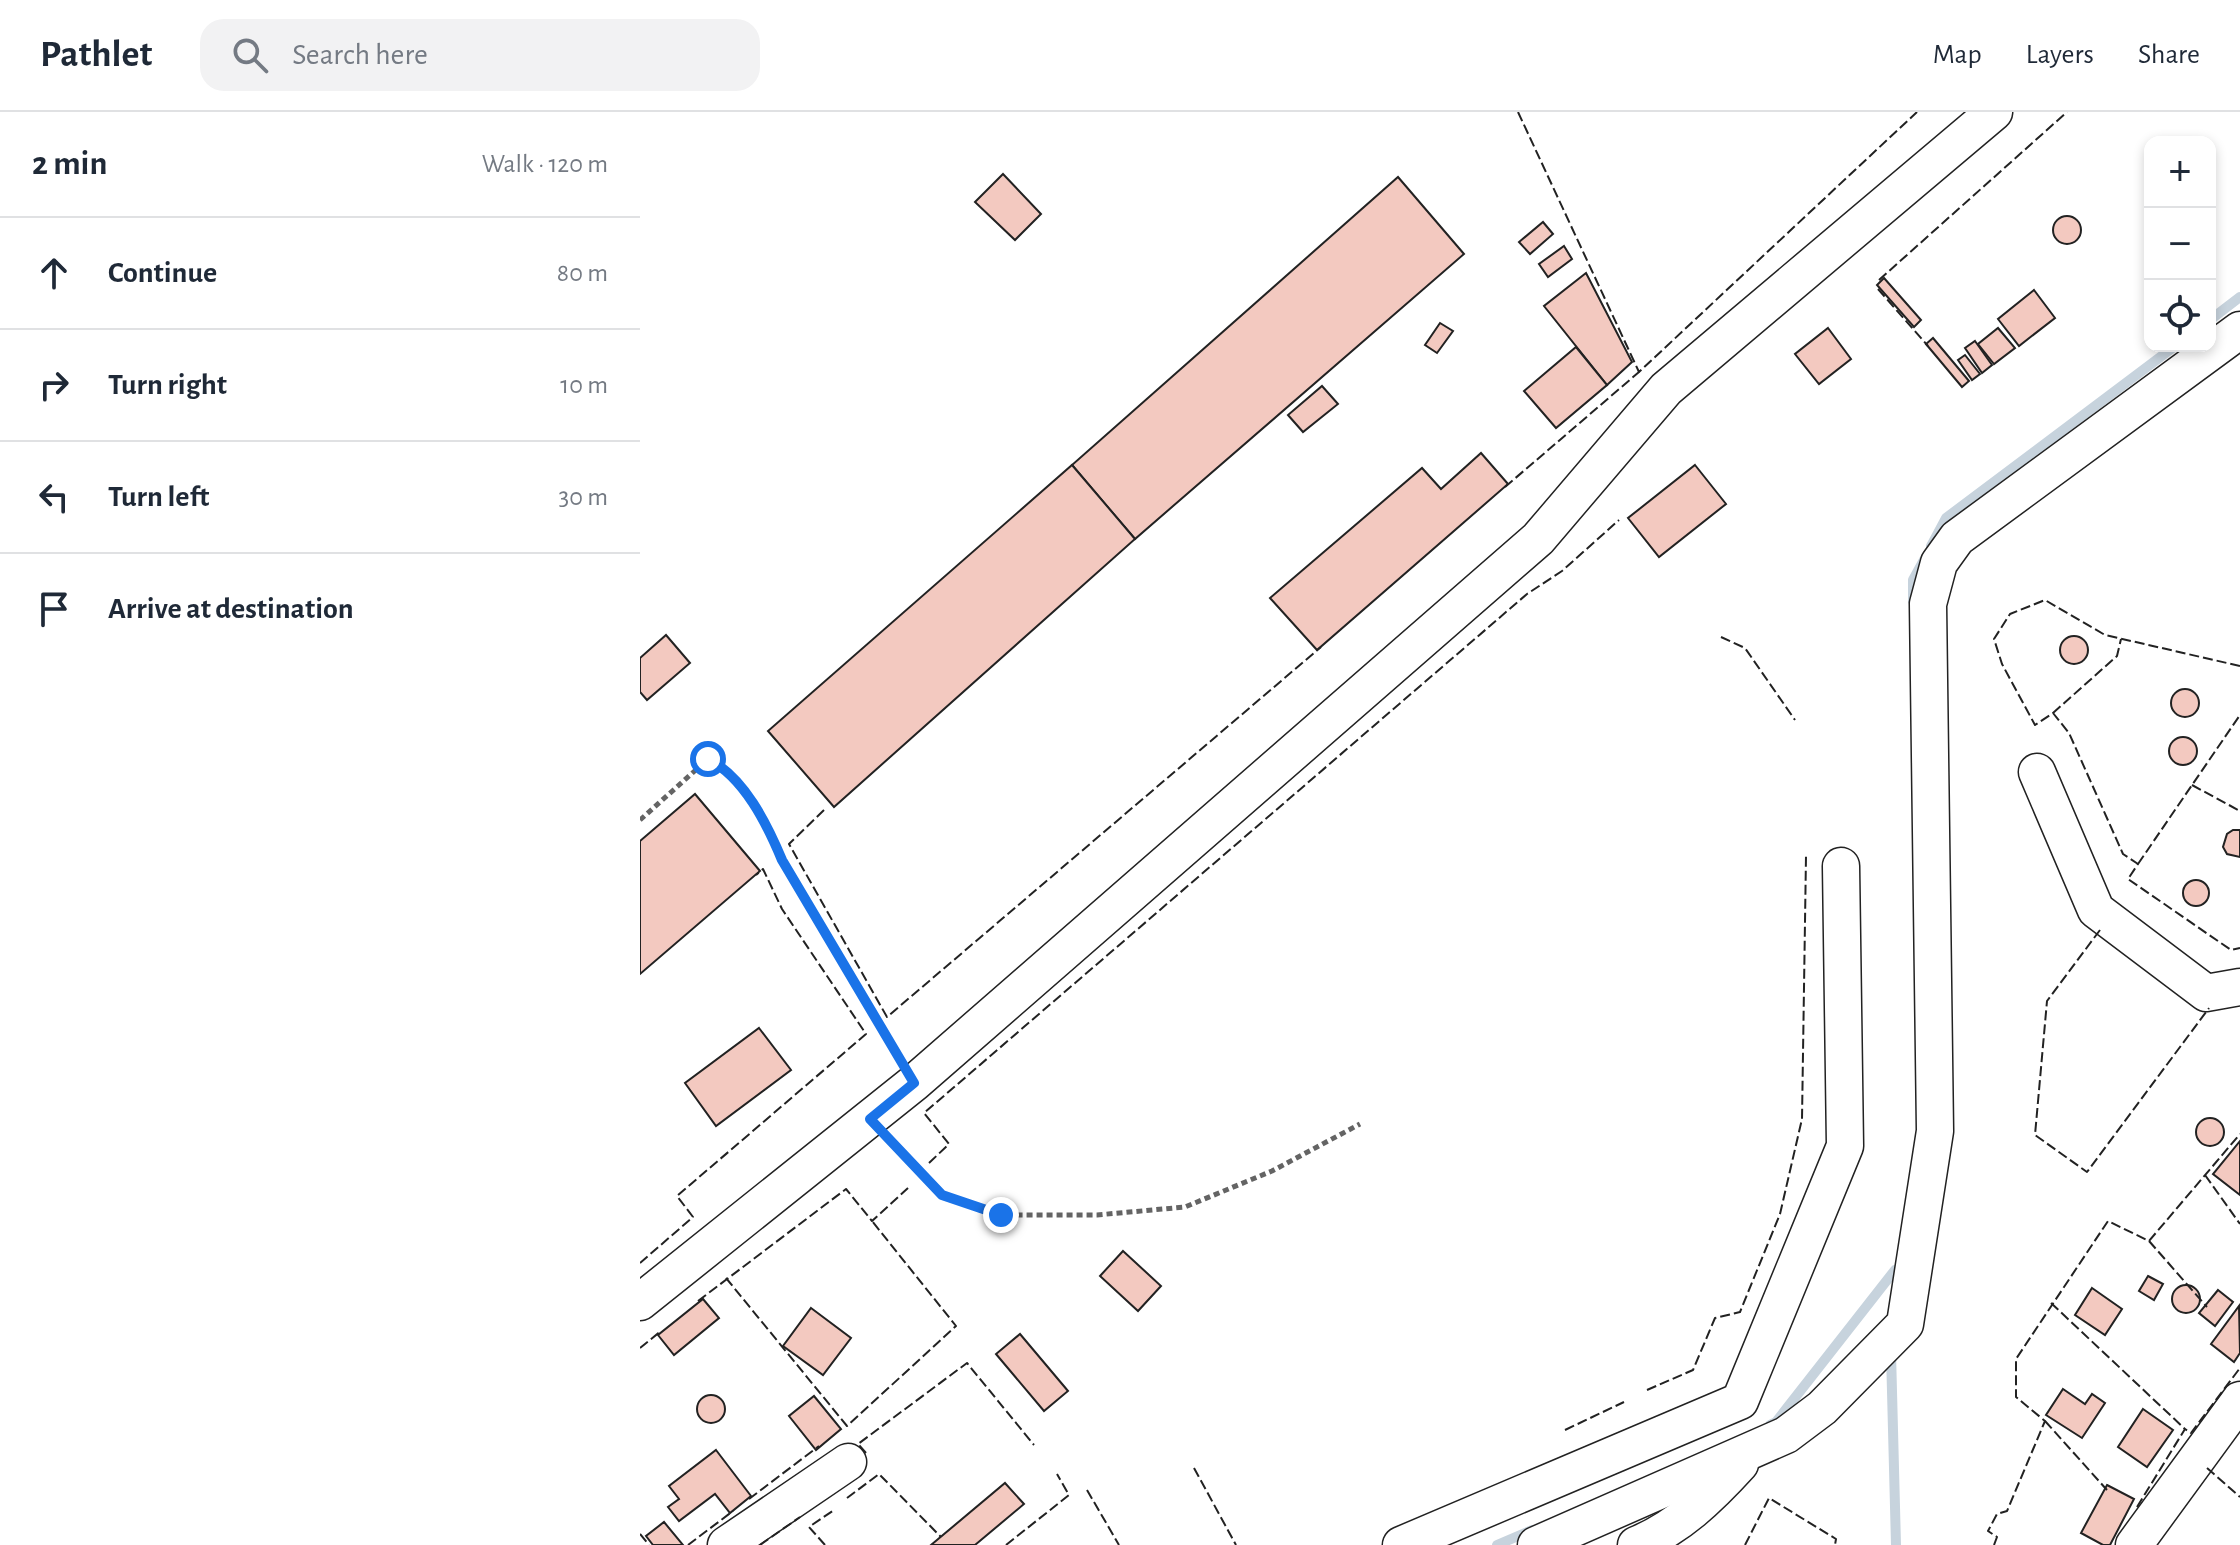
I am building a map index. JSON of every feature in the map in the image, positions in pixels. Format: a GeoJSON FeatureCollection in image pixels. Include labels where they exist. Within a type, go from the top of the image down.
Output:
{"type":"FeatureCollection","features":[{"type":"Feature","properties":{"kind":"street"},"geometry":{"type":"LineString","coordinates":[[640,1302],[914,1083],[1538,539],[1666,389],[1994,112]]}},
{"type":"Feature","properties":{"kind":"street"},"geometry":{"type":"LineString","coordinates":[[1536,1545],[1786,1435],[1822,1408],[1905,1324],[1935,1131],[1928,604],[1939,563],[1957,538],[2240,330]]}},
{"type":"Feature","properties":{"kind":"street"},"geometry":{"type":"LineString","coordinates":[[2037,772],[2096,910],[2206,993],[2240,987]]}},
{"type":"Feature","properties":{"kind":"street"},"geometry":{"type":"LineString","coordinates":[[1401,1545],[1740,1401],[1845,1146],[1841,866]]}},
{"type":"Feature","properties":{"kind":"street"},"geometry":{"type":"LineString","coordinates":[[2134,1545],[2240,1400]]}},
{"type":"Feature","properties":{"kind":"street"},"geometry":{"type":"LineString","coordinates":[[1636,1545],[1664,1534],[1718,1488],[1752,1451]]}},
{"type":"Feature","properties":{"kind":"street"},"geometry":{"type":"LineString","coordinates":[[726,1545],[848,1462]]}},
{"type":"Feature","properties":{"kind":"path"},"geometry":{"type":"LineString","coordinates":[[640,820],[708,759],[727,768],[770,832],[782,860],[914,1083]]}},
{"type":"Feature","properties":{"kind":"path"},"geometry":{"type":"LineString","coordinates":[[870,1119],[942,1195],[1001,1215],[1097,1215],[1185,1207],[1272,1171],[1360,1124]]}},
{"type":"Feature","properties":{"kind":"building"},"geometry":{"type":"Polygon","coordinates":[[[1003,174],[1041,214],[1015,240],[975,202],[1003,174]]]}},
{"type":"Feature","properties":{"kind":"building"},"geometry":{"type":"Polygon","coordinates":[[[1398,177],[1464,254],[1135,539],[1072,465],[1398,177]]]}},
{"type":"Feature","properties":{"kind":"building"},"geometry":{"type":"Polygon","coordinates":[[[2067,216],[2077,220],[2081,230],[2077,240],[2067,244],[2057,240],[2053,230],[2057,220],[2067,216]]]}},
{"type":"Feature","properties":{"kind":"building"},"geometry":{"type":"Polygon","coordinates":[[[1543,222],[1553,234],[1530,254],[1519,242],[1543,222]]]}},
{"type":"Feature","properties":{"kind":"building"},"geometry":{"type":"Polygon","coordinates":[[[1564,246],[1572,259],[1548,277],[1539,264],[1564,246]]]}},
{"type":"Feature","properties":{"kind":"building"},"geometry":{"type":"Polygon","coordinates":[[[1586,273],[1632,362],[1607,385],[1544,306],[1586,273]]]}},
{"type":"Feature","properties":{"kind":"building"},"geometry":{"type":"Polygon","coordinates":[[[1884,278],[1921,320],[1914,327],[1877,285],[1884,278]]]}},
{"type":"Feature","properties":{"kind":"building"},"geometry":{"type":"Polygon","coordinates":[[[2034,290],[2055,318],[2019,346],[1998,319],[2034,290]]]}},
{"type":"Feature","properties":{"kind":"building"},"geometry":{"type":"Polygon","coordinates":[[[1440,323],[1453,331],[1437,353],[1425,345],[1440,323]]]}},
{"type":"Feature","properties":{"kind":"building"},"geometry":{"type":"Polygon","coordinates":[[[1828,328],[1851,359],[1819,384],[1795,354],[1828,328]]]}},
{"type":"Feature","properties":{"kind":"building"},"geometry":{"type":"Polygon","coordinates":[[[1998,328],[2015,348],[1994,364],[1978,344],[1998,328]]]}},
{"type":"Feature","properties":{"kind":"building"},"geometry":{"type":"Polygon","coordinates":[[[1933,338],[1969,381],[1962,387],[1926,344],[1933,338]]]}},
{"type":"Feature","properties":{"kind":"building"},"geometry":{"type":"Polygon","coordinates":[[[1975,341],[1992,365],[1982,373],[1965,348],[1975,341]]]}},
{"type":"Feature","properties":{"kind":"building"},"geometry":{"type":"Polygon","coordinates":[[[1576,347],[1607,385],[1556,428],[1524,391],[1576,347]]]}},
{"type":"Feature","properties":{"kind":"building"},"geometry":{"type":"Polygon","coordinates":[[[1965,355],[1980,374],[1972,380],[1958,360],[1965,355]]]}},
{"type":"Feature","properties":{"kind":"building"},"geometry":{"type":"Polygon","coordinates":[[[1322,386],[1338,404],[1303,432],[1288,415],[1322,386]]]}},
{"type":"Feature","properties":{"kind":"building"},"geometry":{"type":"Polygon","coordinates":[[[1481,453],[1508,484],[1317,650],[1270,598],[1422,468],[1441,489],[1481,453]]]}},
{"type":"Feature","properties":{"kind":"building"},"geometry":{"type":"Polygon","coordinates":[[[1072,465],[1135,539],[834,807],[768,731],[1072,465]]]}},
{"type":"Feature","properties":{"kind":"building"},"geometry":{"type":"Polygon","coordinates":[[[1695,465],[1726,504],[1659,557],[1628,518],[1695,465]]]}},
{"type":"Feature","properties":{"kind":"building"},"geometry":{"type":"Polygon","coordinates":[[[666,635],[690,663],[647,700],[640,692],[640,658],[666,635]]]}},
{"type":"Feature","properties":{"kind":"building"},"geometry":{"type":"Polygon","coordinates":[[[2074,636],[2084,640],[2088,650],[2084,660],[2074,664],[2064,660],[2060,650],[2064,640],[2074,636]]]}},
{"type":"Feature","properties":{"kind":"building"},"geometry":{"type":"Polygon","coordinates":[[[2185,689],[2195,693],[2199,703],[2195,713],[2185,717],[2175,713],[2171,703],[2175,693],[2185,689]]]}},
{"type":"Feature","properties":{"kind":"building"},"geometry":{"type":"Polygon","coordinates":[[[2183,737],[2193,741],[2197,751],[2193,761],[2183,765],[2173,761],[2169,751],[2173,741],[2183,737]]]}},
{"type":"Feature","properties":{"kind":"building"},"geometry":{"type":"Polygon","coordinates":[[[695,794],[760,871],[640,974],[640,841],[695,794]]]}},
{"type":"Feature","properties":{"kind":"building"},"geometry":{"type":"Polygon","coordinates":[[[2240,830],[2240,857],[2227,854],[2223,847],[2227,834],[2240,830]]]}},
{"type":"Feature","properties":{"kind":"building"},"geometry":{"type":"Polygon","coordinates":[[[2196,880],[2206,883],[2209,893],[2206,903],[2196,906],[2186,903],[2183,893],[2186,883],[2196,880]]]}},
{"type":"Feature","properties":{"kind":"building"},"geometry":{"type":"Polygon","coordinates":[[[759,1028],[791,1070],[716,1126],[685,1083],[759,1028]]]}},
{"type":"Feature","properties":{"kind":"building"},"geometry":{"type":"Polygon","coordinates":[[[2210,1118],[2220,1122],[2224,1132],[2220,1142],[2210,1146],[2200,1142],[2196,1132],[2200,1122],[2210,1118]]]}},
{"type":"Feature","properties":{"kind":"building"},"geometry":{"type":"Polygon","coordinates":[[[2240,1141],[2240,1195],[2213,1174],[2240,1141]]]}},
{"type":"Feature","properties":{"kind":"building"},"geometry":{"type":"Polygon","coordinates":[[[1123,1251],[1161,1286],[1138,1311],[1100,1276],[1123,1251]]]}},
{"type":"Feature","properties":{"kind":"building"},"geometry":{"type":"Polygon","coordinates":[[[2148,1276],[2163,1284],[2154,1300],[2139,1291],[2148,1276]]]}},
{"type":"Feature","properties":{"kind":"building"},"geometry":{"type":"Polygon","coordinates":[[[2186,1285],[2196,1289],[2200,1299],[2196,1309],[2186,1313],[2176,1309],[2172,1299],[2176,1289],[2186,1285]]]}},
{"type":"Feature","properties":{"kind":"building"},"geometry":{"type":"Polygon","coordinates":[[[2092,1288],[2122,1309],[2105,1335],[2075,1315],[2092,1288]]]}},
{"type":"Feature","properties":{"kind":"building"},"geometry":{"type":"Polygon","coordinates":[[[2218,1290],[2233,1302],[2215,1326],[2199,1313],[2218,1290]]]}},
{"type":"Feature","properties":{"kind":"building"},"geometry":{"type":"Polygon","coordinates":[[[703,1299],[719,1318],[674,1355],[658,1335],[703,1299]]]}},
{"type":"Feature","properties":{"kind":"building"},"geometry":{"type":"Polygon","coordinates":[[[2239,1306],[2240,1353],[2234,1362],[2211,1344],[2239,1306]]]}},
{"type":"Feature","properties":{"kind":"building"},"geometry":{"type":"Polygon","coordinates":[[[811,1308],[851,1338],[823,1375],[783,1346],[811,1308]]]}},
{"type":"Feature","properties":{"kind":"building"},"geometry":{"type":"Polygon","coordinates":[[[1020,1334],[1068,1391],[1044,1411],[996,1354],[1020,1334]]]}},
{"type":"Feature","properties":{"kind":"building"},"geometry":{"type":"Polygon","coordinates":[[[2063,1389],[2085,1404],[2092,1394],[2105,1403],[2082,1438],[2046,1415],[2063,1389]]]}},
{"type":"Feature","properties":{"kind":"building"},"geometry":{"type":"Polygon","coordinates":[[[711,1395],[721,1399],[725,1409],[721,1419],[711,1423],[701,1419],[697,1409],[701,1399],[711,1395]]]}},
{"type":"Feature","properties":{"kind":"building"},"geometry":{"type":"Polygon","coordinates":[[[814,1396],[841,1429],[816,1450],[789,1416],[814,1396]]]}},
{"type":"Feature","properties":{"kind":"building"},"geometry":{"type":"Polygon","coordinates":[[[2143,1409],[2173,1430],[2147,1467],[2118,1447],[2143,1409]]]}},
{"type":"Feature","properties":{"kind":"building"},"geometry":{"type":"Polygon","coordinates":[[[716,1450],[751,1496],[730,1513],[715,1494],[679,1521],[668,1507],[679,1499],[669,1486],[716,1450]]]}},
{"type":"Feature","properties":{"kind":"building"},"geometry":{"type":"Polygon","coordinates":[[[1005,1483],[1024,1504],[975,1545],[931,1545],[1005,1483]]]}},
{"type":"Feature","properties":{"kind":"building"},"geometry":{"type":"Polygon","coordinates":[[[2107,1485],[2134,1499],[2110,1545],[2103,1545],[2081,1533],[2107,1485]]]}},
{"type":"Feature","properties":{"kind":"building"},"geometry":{"type":"Polygon","coordinates":[[[664,1522],[683,1545],[653,1545],[646,1536],[664,1522]]]}},
{"type":"Feature","properties":{"kind":"waterway"},"geometry":{"type":"LineString","coordinates":[[2216,315],[2240,297]]}},
{"type":"Feature","properties":{"kind":"waterway"},"geometry":{"type":"LineString","coordinates":[[1931,546],[1946,518],[2167,352]]}},
{"type":"Feature","properties":{"kind":"waterway"},"geometry":{"type":"LineString","coordinates":[[1913,601],[1913,580],[1924,560]]}},
{"type":"Feature","properties":{"kind":"waterway"},"geometry":{"type":"LineString","coordinates":[[1770,1425],[1776,1422],[1895,1270]]}},
{"type":"Feature","properties":{"kind":"waterway"},"geometry":{"type":"LineString","coordinates":[[1891,1353],[1896,1545]]}},
{"type":"Feature","properties":{"kind":"waterway"},"geometry":{"type":"LineString","coordinates":[[1497,1545],[1532,1530]]}},
{"type":"Feature","properties":{"kind":"fence"},"geometry":{"type":"LineString","coordinates":[[1518,112],[1639,372],[1917,112]]}},
{"type":"Feature","properties":{"kind":"fence"},"geometry":{"type":"LineString","coordinates":[[1879,280],[2067,112]]}},
{"type":"Feature","properties":{"kind":"fence"},"geometry":{"type":"LineString","coordinates":[[1878,289],[1928,346]]}},
{"type":"Feature","properties":{"kind":"fence"},"geometry":{"type":"LineString","coordinates":[[1505,487],[1639,372]]}},
{"type":"Feature","properties":{"kind":"fence"},"geometry":{"type":"LineString","coordinates":[[929,1163],[949,1144],[924,1113],[1527,594],[1562,571],[1619,520]]}},
{"type":"Feature","properties":{"kind":"fence"},"geometry":{"type":"LineString","coordinates":[[2240,666],[2105,635],[2045,600],[2010,614],[1994,639],[2002,664],[2035,725],[2053,713],[2069,733],[2123,854],[2138,864],[2128,879],[2231,950],[2240,948]]}},
{"type":"Feature","properties":{"kind":"fence"},"geometry":{"type":"LineString","coordinates":[[1721,637],[1745,648],[1795,720]]}},
{"type":"Feature","properties":{"kind":"fence"},"geometry":{"type":"LineString","coordinates":[[2053,713],[2117,656],[2121,639]]}},
{"type":"Feature","properties":{"kind":"fence"},"geometry":{"type":"LineString","coordinates":[[824,810],[789,844],[887,1017],[1321,647]]}},
{"type":"Feature","properties":{"kind":"fence"},"geometry":{"type":"LineString","coordinates":[[2138,864],[2240,715]]}},
{"type":"Feature","properties":{"kind":"fence"},"geometry":{"type":"LineString","coordinates":[[2192,785],[2240,811]]}},
{"type":"Feature","properties":{"kind":"fence"},"geometry":{"type":"LineString","coordinates":[[1647,1390],[1693,1370],[1715,1318],[1740,1312],[1780,1214],[1802,1119],[1806,856]]}},
{"type":"Feature","properties":{"kind":"fence"},"geometry":{"type":"LineString","coordinates":[[640,1263],[693,1217],[677,1196],[866,1034],[782,909],[763,869],[756,875]]}},
{"type":"Feature","properties":{"kind":"fence"},"geometry":{"type":"LineString","coordinates":[[2100,930],[2047,1001],[2035,1135],[2087,1172],[2209,1008]]}},
{"type":"Feature","properties":{"kind":"fence"},"geometry":{"type":"LineString","coordinates":[[1994,1545],[1997,1537],[1988,1531],[1997,1514],[2007,1511],[2045,1421],[2016,1397],[2016,1359],[2108,1221],[2149,1241],[2240,1134]]}},
{"type":"Feature","properties":{"kind":"fence"},"geometry":{"type":"LineString","coordinates":[[2205,1175],[2240,1224]]}},
{"type":"Feature","properties":{"kind":"fence"},"geometry":{"type":"LineString","coordinates":[[698,1301],[846,1189],[872,1221],[908,1188]]}},
{"type":"Feature","properties":{"kind":"fence"},"geometry":{"type":"LineString","coordinates":[[726,1278],[847,1426],[956,1326],[872,1221]]}},
{"type":"Feature","properties":{"kind":"fence"},"geometry":{"type":"LineString","coordinates":[[2149,1241],[2207,1307]]}},
{"type":"Feature","properties":{"kind":"fence"},"geometry":{"type":"LineString","coordinates":[[2051,1303],[2185,1429]]}},
{"type":"Feature","properties":{"kind":"fence"},"geometry":{"type":"LineString","coordinates":[[640,1348],[661,1331]]}},
{"type":"Feature","properties":{"kind":"fence"},"geometry":{"type":"LineString","coordinates":[[866,1453],[858,1444],[967,1363],[1034,1445]]}},
{"type":"Feature","properties":{"kind":"fence"},"geometry":{"type":"LineString","coordinates":[[2137,1507],[2185,1429],[2191,1433],[2240,1368]]}},
{"type":"Feature","properties":{"kind":"fence"},"geometry":{"type":"LineString","coordinates":[[1565,1430],[1624,1402]]}},
{"type":"Feature","properties":{"kind":"fence"},"geometry":{"type":"LineString","coordinates":[[2045,1421],[2107,1490]]}},
{"type":"Feature","properties":{"kind":"fence"},"geometry":{"type":"LineString","coordinates":[[749,1499],[819,1446]]}},
{"type":"Feature","properties":{"kind":"fence"},"geometry":{"type":"LineString","coordinates":[[1194,1468],[1236,1545]]}},
{"type":"Feature","properties":{"kind":"fence"},"geometry":{"type":"LineString","coordinates":[[2207,1468],[2240,1497]]}},
{"type":"Feature","properties":{"kind":"fence"},"geometry":{"type":"LineString","coordinates":[[847,1498],[879,1474],[941,1537]]}},
{"type":"Feature","properties":{"kind":"fence"},"geometry":{"type":"LineString","coordinates":[[1006,1545],[1069,1495],[1057,1474]]}},
{"type":"Feature","properties":{"kind":"fence"},"geometry":{"type":"LineString","coordinates":[[1087,1490],[1119,1545]]}},
{"type":"Feature","properties":{"kind":"fence"},"geometry":{"type":"LineString","coordinates":[[1745,1545],[1769,1498],[1836,1539],[1835,1545]]}},
{"type":"Feature","properties":{"kind":"fence"},"geometry":{"type":"LineString","coordinates":[[825,1545],[809,1527],[834,1510]]}},
{"type":"Feature","properties":{"kind":"fence"},"geometry":{"type":"LineString","coordinates":[[688,1545],[733,1511]]}},
{"type":"Feature","properties":{"kind":"fence"},"geometry":{"type":"LineString","coordinates":[[760,1545],[800,1517]]}},
{"type":"Feature","properties":{"kind":"fence"},"geometry":{"type":"LineString","coordinates":[[640,1534],[649,1545]]}},
{"type":"Feature","properties":{"kind":"route"},"geometry":{"type":"LineString","coordinates":[[708,759],[727,768],[770,832],[782,860],[914,1083],[870,1119],[942,1195],[1001,1215]]}}]}
